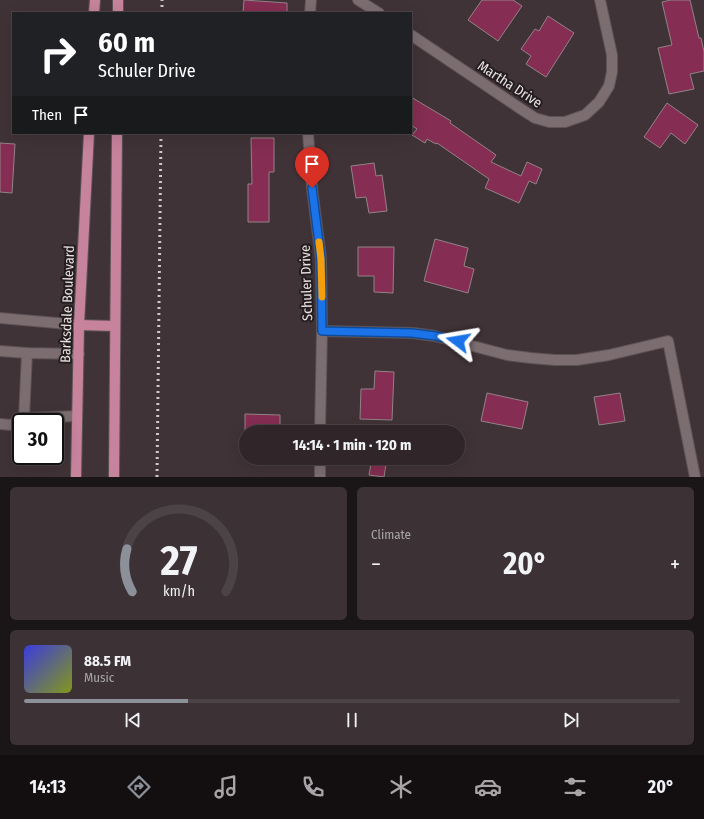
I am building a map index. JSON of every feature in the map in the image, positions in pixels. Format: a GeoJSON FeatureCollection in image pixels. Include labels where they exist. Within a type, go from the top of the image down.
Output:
{"type":"FeatureCollection","features":[{"type":"Feature","properties":{"kind":"main road"},"geometry":{"type":"LineString","coordinates":[[94,12],[95,0]]}},
{"type":"Feature","properties":{"kind":"main road"},"geometry":{"type":"LineString","coordinates":[[118,0],[118,12]]}},
{"type":"Feature","properties":{"kind":"main road","name":"Barksdale Boulevard"},"geometry":{"type":"LineString","coordinates":[[76,477],[79,325],[89,134]]}},
{"type":"Feature","properties":{"kind":"main road"},"geometry":{"type":"LineString","coordinates":[[114,477],[117,134]]}},
{"type":"Feature","properties":{"kind":"main road"},"geometry":{"type":"LineString","coordinates":[[79,325],[115,326]]}},
{"type":"Feature","properties":{"kind":"street"},"geometry":{"type":"LineString","coordinates":[[310,12],[311,0]]}},
{"type":"Feature","properties":{"kind":"street"},"geometry":{"type":"LineString","coordinates":[[358,0],[377,12]]}},
{"type":"Feature","properties":{"kind":"street","name":"Martha Drive"},"geometry":{"type":"LineString","coordinates":[[412,36],[535,118],[549,122],[565,122],[585,115],[600,102],[609,86],[612,72],[612,55],[600,0]]}},
{"type":"Feature","properties":{"kind":"street","name":"Schuler Drive"},"geometry":{"type":"LineString","coordinates":[[308,134],[312,188],[321,259],[322,331],[320,425]]}},
{"type":"Feature","properties":{"kind":"street"},"geometry":{"type":"LineString","coordinates":[[0,318],[79,325]]}},
{"type":"Feature","properties":{"kind":"street"},"geometry":{"type":"LineString","coordinates":[[322,331],[412,333],[436,336],[507,355],[555,360],[577,360],[609,355],[668,341],[695,477]]}},
{"type":"Feature","properties":{"kind":"street"},"geometry":{"type":"LineString","coordinates":[[0,351],[79,354]]}},
{"type":"Feature","properties":{"kind":"street"},"geometry":{"type":"LineString","coordinates":[[24,413],[27,353]]}},
{"type":"Feature","properties":{"kind":"street"},"geometry":{"type":"LineString","coordinates":[[64,416],[77,416]]}},
{"type":"Feature","properties":{"kind":"street"},"geometry":{"type":"LineString","coordinates":[[0,424],[12,424]]}},
{"type":"Feature","properties":{"kind":"street"},"geometry":{"type":"LineString","coordinates":[[320,465],[320,477]]}},
{"type":"Feature","properties":{"kind":"building"},"geometry":{"type":"Polygon","coordinates":[[[244,0],[287,3],[287,12],[243,12],[244,0]]]}},
{"type":"Feature","properties":{"kind":"building"},"geometry":{"type":"Polygon","coordinates":[[[482,0],[513,0],[522,6],[498,41],[468,20],[482,0]]]}},
{"type":"Feature","properties":{"kind":"building"},"geometry":{"type":"Polygon","coordinates":[[[671,0],[690,0],[704,52],[704,71],[690,74],[694,89],[669,94],[658,48],[672,45],[662,2],[671,0]]]}},
{"type":"Feature","properties":{"kind":"building"},"geometry":{"type":"Polygon","coordinates":[[[548,16],[574,33],[546,77],[526,64],[531,56],[521,49],[535,29],[539,31],[548,16]]]}},
{"type":"Feature","properties":{"kind":"building"},"geometry":{"type":"Polygon","coordinates":[[[412,98],[451,121],[450,123],[496,155],[491,162],[521,176],[527,162],[542,169],[536,184],[529,181],[519,203],[485,188],[489,179],[437,143],[436,144],[427,139],[425,143],[412,135],[417,129],[412,126],[412,98]]]}},
{"type":"Feature","properties":{"kind":"building"},"geometry":{"type":"Polygon","coordinates":[[[667,103],[698,125],[685,144],[671,133],[660,148],[644,137],[667,103]]]}},
{"type":"Feature","properties":{"kind":"building"},"geometry":{"type":"Polygon","coordinates":[[[251,138],[274,138],[274,172],[269,172],[269,222],[248,222],[248,184],[252,184],[251,138]]]}},
{"type":"Feature","properties":{"kind":"building"},"geometry":{"type":"Polygon","coordinates":[[[0,143],[15,144],[12,193],[0,192],[0,143]]]}},
{"type":"Feature","properties":{"kind":"building"},"geometry":{"type":"Polygon","coordinates":[[[374,163],[376,176],[382,175],[387,211],[369,213],[366,197],[356,198],[351,166],[374,163]]]}},
{"type":"Feature","properties":{"kind":"building"},"geometry":{"type":"Polygon","coordinates":[[[435,239],[468,248],[464,266],[474,269],[468,293],[424,281],[435,239]]]}},
{"type":"Feature","properties":{"kind":"building"},"geometry":{"type":"Polygon","coordinates":[[[358,247],[394,247],[393,293],[374,292],[374,276],[358,276],[358,247]]]}},
{"type":"Feature","properties":{"kind":"building"},"geometry":{"type":"Polygon","coordinates":[[[375,371],[394,372],[392,420],[360,419],[361,389],[374,389],[375,371]]]}},
{"type":"Feature","properties":{"kind":"building"},"geometry":{"type":"Polygon","coordinates":[[[487,393],[528,402],[522,429],[481,421],[487,393]]]}},
{"type":"Feature","properties":{"kind":"building"},"geometry":{"type":"Polygon","coordinates":[[[620,393],[625,421],[599,425],[594,397],[620,393]]]}},
{"type":"Feature","properties":{"kind":"building"},"geometry":{"type":"Polygon","coordinates":[[[245,414],[280,415],[280,425],[245,425],[245,414]]]}},
{"type":"Feature","properties":{"kind":"building"},"geometry":{"type":"Polygon","coordinates":[[[371,465],[386,465],[384,477],[369,475],[371,465]]]}},
{"type":"Feature","properties":{"kind":"railway"},"geometry":{"type":"LineString","coordinates":[[162,0],[162,12]]}},
{"type":"Feature","properties":{"kind":"railway"},"geometry":{"type":"LineString","coordinates":[[157,477],[161,134]]}},
{"type":"Feature","properties":{"kind":"slow traffic"},"geometry":{"type":"LineString","coordinates":[[319,242],[322,297]]}},
{"type":"Feature","properties":{"kind":"route"},"geometry":{"type":"LineString","coordinates":[[312,188],[321,259],[322,331],[412,333],[458,341]]}}]}
